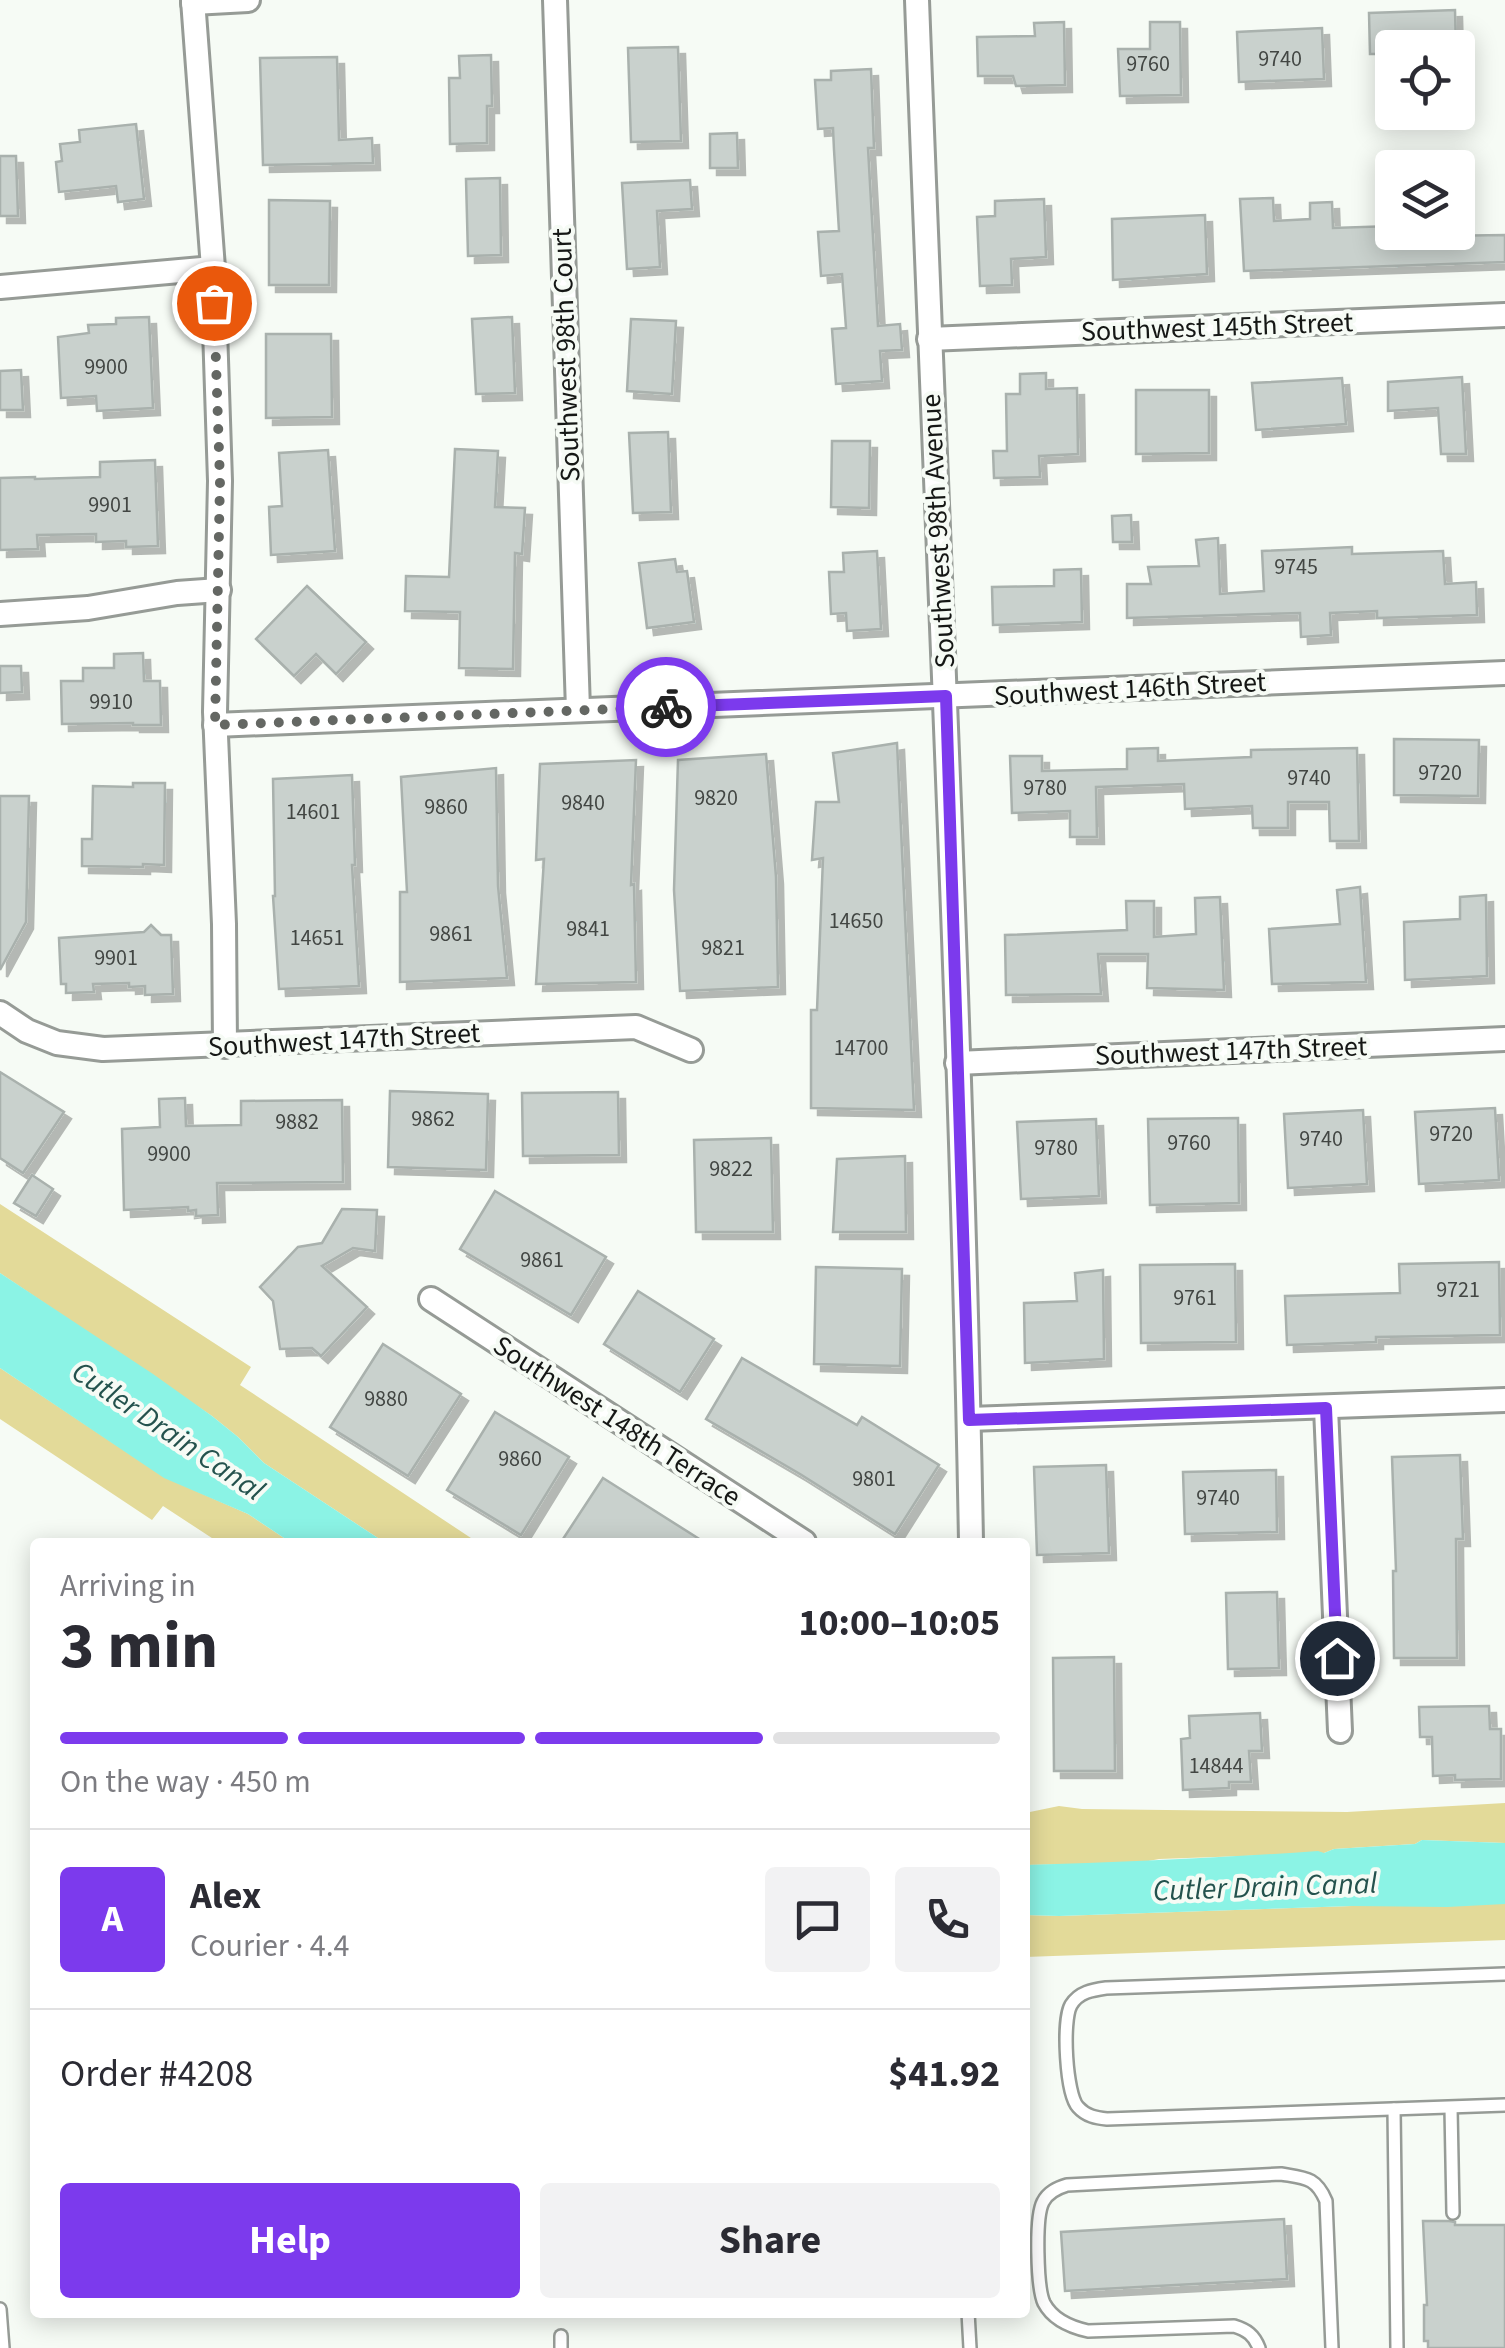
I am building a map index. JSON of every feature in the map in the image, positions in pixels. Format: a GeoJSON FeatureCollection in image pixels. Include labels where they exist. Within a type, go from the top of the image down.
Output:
{"type":"FeatureCollection","features":[{"type":"Feature","properties":{"kind":"street"},"geometry":{"type":"LineString","coordinates":[[225,1046],[215,725],[220,481],[213,268],[193,1],[248,0]]}},
{"type":"Feature","properties":{"kind":"street","name":"Southwest 98th Court"},"geometry":{"type":"LineString","coordinates":[[555,0],[578,710]]}},
{"type":"Feature","properties":{"kind":"street","name":"Southwest 98th Avenue"},"geometry":{"type":"LineString","coordinates":[[917,0],[946,696],[971,1538]]}},
{"type":"Feature","properties":{"kind":"street"},"geometry":{"type":"LineString","coordinates":[[0,287],[213,268]]}},
{"type":"Feature","properties":{"kind":"street","name":"Southwest 145th Street"},"geometry":{"type":"LineString","coordinates":[[929,340],[1505,315]]}},
{"type":"Feature","properties":{"kind":"street"},"geometry":{"type":"LineString","coordinates":[[0,614],[88,608],[177,592],[219,590]]}},
{"type":"Feature","properties":{"kind":"street","name":"Southwest 146th Street"},"geometry":{"type":"LineString","coordinates":[[215,725],[1505,672]]}},
{"type":"Feature","properties":{"kind":"street","name":"Southwest 147th Street"},"geometry":{"type":"LineString","coordinates":[[0,1013],[41,1037],[86,1049],[636,1026],[691,1050]]}},
{"type":"Feature","properties":{"kind":"street","name":"Southwest 147th Street"},"geometry":{"type":"LineString","coordinates":[[957,1062],[1505,1039]]}},
{"type":"Feature","properties":{"kind":"street","name":"Southwest 148th Terrace"},"geometry":{"type":"LineString","coordinates":[[431,1299],[798,1538]]}},
{"type":"Feature","properties":{"kind":"street"},"geometry":{"type":"LineString","coordinates":[[969,1420],[1505,1400]]}},
{"type":"Feature","properties":{"kind":"street"},"geometry":{"type":"LineString","coordinates":[[1326,1408],[1340,1731]]}},
{"type":"Feature","properties":{"kind":"lane"},"geometry":{"type":"LineString","coordinates":[[1505,1974],[1106,1988],[1080,1995],[1066,2018],[1070,2092],[1078,2107],[1092,2117],[1505,2106]]}},
{"type":"Feature","properties":{"kind":"lane"},"geometry":{"type":"LineString","coordinates":[[1451,2108],[1454,2213]]}},
{"type":"Feature","properties":{"kind":"lane"},"geometry":{"type":"LineString","coordinates":[[1394,2109],[1397,2348]]}},
{"type":"Feature","properties":{"kind":"lane"},"geometry":{"type":"LineString","coordinates":[[1258,2348],[1246,2330],[1234,2326],[1088,2331],[1072,2328],[1054,2316],[1040,2288],[1038,2213],[1044,2200],[1055,2189],[1067,2185],[1281,2174],[1307,2178],[1320,2188],[1326,2201],[1332,2348]]}},
{"type":"Feature","properties":{"kind":"lane"},"geometry":{"type":"LineString","coordinates":[[0,2309],[2,2348]]}},
{"type":"Feature","properties":{"kind":"lane"},"geometry":{"type":"LineString","coordinates":[[968,2318],[970,2348]]}},
{"type":"Feature","properties":{"kind":"shaded area"},"geometry":{"type":"Polygon","coordinates":[[[0,1204],[251,1367],[240,1385],[471,1538],[378,1538],[264,1463],[212,1416],[0,1273],[0,1204]]]}},
{"type":"Feature","properties":{"kind":"shaded area"},"geometry":{"type":"Polygon","coordinates":[[[0,1368],[164,1477],[248,1514],[284,1538],[212,1538],[163,1506],[152,1520],[0,1419],[0,1368]]]}},
{"type":"Feature","properties":{"kind":"shaded area"},"geometry":{"type":"Polygon","coordinates":[[[1505,1803],[1505,1843],[1422,1840],[1415,1844],[1324,1853],[1030,1865],[1030,1812],[1059,1806],[1347,1812],[1505,1803]]]}},
{"type":"Feature","properties":{"kind":"shaded area"},"geometry":{"type":"Polygon","coordinates":[[[1505,1904],[1505,1940],[1030,1957],[1030,1915],[1505,1904]]]}},
{"type":"Feature","properties":{"kind":"water","name":"Cutler Drain Canal"},"geometry":{"type":"Polygon","coordinates":[[[0,1273],[153,1374],[212,1416],[264,1463],[378,1538],[284,1538],[248,1514],[164,1478],[0,1368],[0,1273]]]}},
{"type":"Feature","properties":{"kind":"water","name":"Cutler Drain Canal"},"geometry":{"type":"Polygon","coordinates":[[[1422,1840],[1505,1843],[1505,1904],[1030,1915],[1030,1865],[1324,1853],[1415,1844],[1422,1840]]]}},
{"type":"Feature","properties":{"kind":"building"},"geometry":{"type":"Polygon","coordinates":[[[1455,10],[1456,30],[1375,30],[1375,54],[1370,54],[1369,13],[1455,10]]]}},
{"type":"Feature","properties":{"kind":"building"},"geometry":{"type":"Polygon","coordinates":[[[1064,22],[1065,85],[1016,86],[1013,76],[978,76],[977,37],[1035,36],[1034,23],[1064,22]]]}},
{"type":"Feature","properties":{"kind":"building"},"geometry":{"type":"Polygon","coordinates":[[[1150,22],[1180,22],[1181,95],[1120,96],[1118,49],[1150,49],[1150,22]]]}},
{"type":"Feature","properties":{"kind":"building"},"geometry":{"type":"Polygon","coordinates":[[[1322,28],[1324,79],[1239,82],[1237,32],[1322,28]]]}},
{"type":"Feature","properties":{"kind":"building"},"geometry":{"type":"Polygon","coordinates":[[[678,47],[681,141],[631,142],[628,48],[678,47]]]}},
{"type":"Feature","properties":{"kind":"building"},"geometry":{"type":"Polygon","coordinates":[[[491,55],[492,106],[487,106],[487,143],[450,144],[449,78],[460,78],[459,56],[491,55]]]}},
{"type":"Feature","properties":{"kind":"building"},"geometry":{"type":"Polygon","coordinates":[[[337,57],[339,140],[372,138],[373,163],[263,165],[260,58],[337,57]]]}},
{"type":"Feature","properties":{"kind":"building"},"geometry":{"type":"Polygon","coordinates":[[[871,69],[874,148],[868,148],[878,326],[900,324],[902,350],[880,351],[882,381],[836,384],[832,329],[846,328],[842,274],[821,276],[818,232],[839,231],[833,128],[818,129],[815,80],[831,80],[831,71],[871,69]]]}},
{"type":"Feature","properties":{"kind":"building"},"geometry":{"type":"Polygon","coordinates":[[[136,124],[144,199],[118,202],[116,186],[59,192],[56,162],[62,161],[60,144],[80,142],[79,130],[136,124]]]}},
{"type":"Feature","properties":{"kind":"building"},"geometry":{"type":"Polygon","coordinates":[[[737,133],[738,168],[710,168],[710,134],[737,133]]]}},
{"type":"Feature","properties":{"kind":"building"},"geometry":{"type":"Polygon","coordinates":[[[0,156],[16,156],[18,216],[0,216],[0,156]]]}},
{"type":"Feature","properties":{"kind":"building"},"geometry":{"type":"Polygon","coordinates":[[[500,178],[501,255],[468,256],[466,179],[500,178]]]}},
{"type":"Feature","properties":{"kind":"building"},"geometry":{"type":"Polygon","coordinates":[[[690,180],[692,209],[657,211],[660,267],[627,269],[622,183],[690,180]]]}},
{"type":"Feature","properties":{"kind":"building"},"geometry":{"type":"Polygon","coordinates":[[[1273,198],[1274,221],[1310,219],[1310,203],[1332,202],[1333,228],[1375,227],[1375,250],[1475,250],[1475,235],[1505,235],[1505,262],[1244,271],[1240,199],[1273,198]]]}},
{"type":"Feature","properties":{"kind":"building"},"geometry":{"type":"Polygon","coordinates":[[[1044,199],[1046,257],[1011,259],[1012,285],[980,286],[977,217],[995,216],[995,201],[1044,199]]]}},
{"type":"Feature","properties":{"kind":"building"},"geometry":{"type":"Polygon","coordinates":[[[269,200],[330,201],[329,285],[269,285],[269,200]]]}},
{"type":"Feature","properties":{"kind":"building"},"geometry":{"type":"Polygon","coordinates":[[[1205,215],[1207,274],[1113,280],[1112,219],[1205,215]]]}},
{"type":"Feature","properties":{"kind":"building"},"geometry":{"type":"Polygon","coordinates":[[[149,317],[153,408],[97,411],[96,396],[61,398],[58,337],[89,333],[88,325],[116,324],[116,318],[149,317]]]}},
{"type":"Feature","properties":{"kind":"building"},"geometry":{"type":"Polygon","coordinates":[[[512,317],[515,393],[476,394],[472,319],[512,317]]]}},
{"type":"Feature","properties":{"kind":"building"},"geometry":{"type":"Polygon","coordinates":[[[631,319],[676,321],[672,394],[627,391],[631,319]]]}},
{"type":"Feature","properties":{"kind":"building"},"geometry":{"type":"Polygon","coordinates":[[[266,334],[331,334],[332,417],[266,418],[266,334]]]}},
{"type":"Feature","properties":{"kind":"building"},"geometry":{"type":"Polygon","coordinates":[[[21,370],[23,410],[0,410],[0,371],[21,370]]]}},
{"type":"Feature","properties":{"kind":"building"},"geometry":{"type":"Polygon","coordinates":[[[1046,373],[1046,389],[1077,388],[1078,454],[1039,456],[1040,477],[994,478],[993,451],[1007,451],[1006,394],[1020,394],[1020,374],[1046,373]]]}},
{"type":"Feature","properties":{"kind":"building"},"geometry":{"type":"Polygon","coordinates":[[[1462,377],[1466,454],[1441,454],[1438,408],[1388,411],[1388,382],[1462,377]]]}},
{"type":"Feature","properties":{"kind":"building"},"geometry":{"type":"Polygon","coordinates":[[[1342,378],[1346,424],[1256,430],[1252,383],[1342,378]]]}},
{"type":"Feature","properties":{"kind":"building"},"geometry":{"type":"Polygon","coordinates":[[[1136,390],[1209,390],[1209,453],[1136,454],[1136,390]]]}},
{"type":"Feature","properties":{"kind":"building"},"geometry":{"type":"Polygon","coordinates":[[[668,432],[671,512],[633,513],[629,433],[668,432]]]}},
{"type":"Feature","properties":{"kind":"building"},"geometry":{"type":"Polygon","coordinates":[[[832,441],[870,441],[869,508],[831,507],[832,441]]]}},
{"type":"Feature","properties":{"kind":"building"},"geometry":{"type":"Polygon","coordinates":[[[455,449],[498,451],[495,507],[525,508],[522,554],[515,553],[513,669],[459,668],[460,612],[405,611],[406,576],[449,577],[455,449]]]}},
{"type":"Feature","properties":{"kind":"building"},"geometry":{"type":"Polygon","coordinates":[[[328,450],[335,551],[271,555],[269,507],[282,506],[279,453],[328,450]]]}},
{"type":"Feature","properties":{"kind":"building"},"geometry":{"type":"Polygon","coordinates":[[[155,460],[158,546],[126,547],[126,541],[96,542],[96,534],[37,535],[38,549],[0,550],[0,478],[100,477],[100,462],[155,460]]]}},
{"type":"Feature","properties":{"kind":"building"},"geometry":{"type":"Polygon","coordinates":[[[1131,515],[1132,542],[1113,542],[1112,516],[1131,515]]]}},
{"type":"Feature","properties":{"kind":"building"},"geometry":{"type":"Polygon","coordinates":[[[1218,538],[1220,594],[1264,591],[1262,551],[1352,547],[1352,554],[1443,551],[1445,584],[1476,582],[1477,615],[1377,618],[1377,611],[1330,613],[1331,635],[1301,637],[1300,613],[1127,618],[1127,584],[1151,584],[1148,567],[1199,566],[1196,540],[1218,538]]]}},
{"type":"Feature","properties":{"kind":"building"},"geometry":{"type":"Polygon","coordinates":[[[877,551],[881,629],[847,631],[846,613],[831,614],[829,572],[844,572],[843,553],[877,551]]]}},
{"type":"Feature","properties":{"kind":"building"},"geometry":{"type":"Polygon","coordinates":[[[675,559],[677,572],[687,571],[694,622],[647,628],[639,563],[675,559]]]}},
{"type":"Feature","properties":{"kind":"building"},"geometry":{"type":"Polygon","coordinates":[[[1081,569],[1082,622],[993,625],[992,587],[1054,586],[1054,570],[1081,569]]]}},
{"type":"Feature","properties":{"kind":"building"},"geometry":{"type":"Polygon","coordinates":[[[307,586],[366,642],[336,674],[316,654],[294,676],[256,639],[307,586]]]}},
{"type":"Feature","properties":{"kind":"building"},"geometry":{"type":"Polygon","coordinates":[[[143,653],[144,681],[160,681],[161,725],[62,724],[61,681],[83,681],[83,668],[114,668],[114,654],[143,653]]]}},
{"type":"Feature","properties":{"kind":"building"},"geometry":{"type":"Polygon","coordinates":[[[0,666],[21,666],[22,692],[0,693],[0,666]]]}},
{"type":"Feature","properties":{"kind":"building"},"geometry":{"type":"Polygon","coordinates":[[[1394,739],[1479,740],[1478,796],[1394,795],[1394,739]]]}},
{"type":"Feature","properties":{"kind":"building"},"geometry":{"type":"Polygon","coordinates":[[[897,743],[914,1110],[811,1108],[811,1010],[817,1010],[823,858],[812,860],[816,802],[839,802],[833,753],[897,743]]]}},
{"type":"Feature","properties":{"kind":"building"},"geometry":{"type":"Polygon","coordinates":[[[1158,748],[1158,761],[1251,757],[1251,750],[1357,748],[1359,841],[1330,841],[1329,802],[1288,802],[1288,828],[1253,828],[1252,806],[1185,809],[1184,784],[1096,787],[1097,837],[1070,837],[1070,811],[1012,813],[1010,756],[1042,756],[1042,771],[1127,769],[1127,749],[1158,748]]]}},
{"type":"Feature","properties":{"kind":"building"},"geometry":{"type":"Polygon","coordinates":[[[766,754],[776,877],[778,987],[680,991],[674,890],[678,760],[766,754]]]}},
{"type":"Feature","properties":{"kind":"building"},"geometry":{"type":"Polygon","coordinates":[[[636,760],[631,885],[634,884],[636,982],[536,984],[544,859],[536,860],[540,764],[636,760]]]}},
{"type":"Feature","properties":{"kind":"building"},"geometry":{"type":"Polygon","coordinates":[[[496,768],[498,886],[507,978],[400,982],[400,892],[407,892],[401,777],[496,768]]]}},
{"type":"Feature","properties":{"kind":"building"},"geometry":{"type":"Polygon","coordinates":[[[352,775],[359,986],[279,989],[273,896],[273,779],[352,775]]]}},
{"type":"Feature","properties":{"kind":"building"},"geometry":{"type":"Polygon","coordinates":[[[133,783],[165,783],[164,865],[82,866],[82,839],[92,839],[93,786],[133,787],[133,783]]]}},
{"type":"Feature","properties":{"kind":"building"},"geometry":{"type":"Polygon","coordinates":[[[0,796],[29,796],[26,922],[0,970],[0,796]]]}},
{"type":"Feature","properties":{"kind":"building"},"geometry":{"type":"Polygon","coordinates":[[[1360,887],[1366,982],[1272,984],[1269,929],[1340,924],[1337,890],[1360,887]]]}},
{"type":"Feature","properties":{"kind":"building"},"geometry":{"type":"Polygon","coordinates":[[[1486,895],[1487,976],[1405,980],[1404,922],[1460,919],[1460,897],[1486,895]]]}},
{"type":"Feature","properties":{"kind":"building"},"geometry":{"type":"Polygon","coordinates":[[[1220,897],[1224,990],[1147,988],[1148,954],[1098,954],[1101,994],[1006,995],[1005,935],[1127,930],[1126,901],[1154,901],[1154,937],[1196,934],[1195,898],[1220,897]]]}},
{"type":"Feature","properties":{"kind":"building"},"geometry":{"type":"Polygon","coordinates":[[[151,925],[161,935],[171,935],[173,994],[145,995],[145,986],[129,987],[129,983],[93,984],[94,992],[66,993],[66,984],[61,984],[59,938],[144,932],[151,925]]]}},
{"type":"Feature","properties":{"kind":"building"},"geometry":{"type":"Polygon","coordinates":[[[0,1072],[64,1112],[23,1173],[0,1158],[0,1072]]]}},
{"type":"Feature","properties":{"kind":"building"},"geometry":{"type":"Polygon","coordinates":[[[390,1091],[488,1094],[486,1170],[388,1167],[390,1091]]]}},
{"type":"Feature","properties":{"kind":"building"},"geometry":{"type":"Polygon","coordinates":[[[618,1092],[619,1155],[523,1156],[522,1093],[618,1092]]]}},
{"type":"Feature","properties":{"kind":"building"},"geometry":{"type":"Polygon","coordinates":[[[185,1098],[186,1126],[241,1125],[241,1101],[342,1100],[343,1182],[217,1183],[218,1215],[196,1216],[196,1210],[188,1211],[188,1207],[124,1210],[122,1129],[160,1127],[159,1099],[185,1098]]]}},
{"type":"Feature","properties":{"kind":"building"},"geometry":{"type":"Polygon","coordinates":[[[1495,1108],[1499,1180],[1419,1184],[1415,1112],[1495,1108]]]}},
{"type":"Feature","properties":{"kind":"building"},"geometry":{"type":"Polygon","coordinates":[[[1363,1110],[1367,1184],[1288,1188],[1284,1114],[1363,1110]]]}},
{"type":"Feature","properties":{"kind":"building"},"geometry":{"type":"Polygon","coordinates":[[[1238,1118],[1239,1203],[1150,1205],[1148,1119],[1238,1118]]]}},
{"type":"Feature","properties":{"kind":"building"},"geometry":{"type":"Polygon","coordinates":[[[1096,1119],[1099,1196],[1021,1199],[1017,1122],[1096,1119]]]}},
{"type":"Feature","properties":{"kind":"building"},"geometry":{"type":"Polygon","coordinates":[[[771,1138],[773,1232],[696,1232],[694,1140],[771,1138]]]}},
{"type":"Feature","properties":{"kind":"building"},"geometry":{"type":"Polygon","coordinates":[[[905,1156],[906,1232],[833,1232],[837,1159],[905,1156]]]}},
{"type":"Feature","properties":{"kind":"building"},"geometry":{"type":"Polygon","coordinates":[[[32,1175],[53,1189],[36,1216],[14,1203],[32,1175]]]}},
{"type":"Feature","properties":{"kind":"building"},"geometry":{"type":"Polygon","coordinates":[[[495,1191],[606,1257],[571,1315],[460,1249],[495,1191]]]}},
{"type":"Feature","properties":{"kind":"building"},"geometry":{"type":"Polygon","coordinates":[[[342,1209],[377,1210],[375,1251],[353,1248],[322,1266],[367,1307],[321,1356],[312,1348],[280,1349],[273,1301],[260,1287],[298,1247],[322,1243],[342,1209]]]}},
{"type":"Feature","properties":{"kind":"building"},"geometry":{"type":"Polygon","coordinates":[[[1499,1262],[1500,1335],[1376,1337],[1376,1342],[1287,1345],[1285,1296],[1400,1293],[1399,1264],[1499,1262]]]}},
{"type":"Feature","properties":{"kind":"building"},"geometry":{"type":"Polygon","coordinates":[[[1235,1264],[1236,1342],[1141,1343],[1140,1265],[1235,1264]]]}},
{"type":"Feature","properties":{"kind":"building"},"geometry":{"type":"Polygon","coordinates":[[[816,1267],[902,1269],[900,1366],[814,1364],[816,1267]]]}},
{"type":"Feature","properties":{"kind":"building"},"geometry":{"type":"Polygon","coordinates":[[[1103,1270],[1104,1359],[1025,1363],[1024,1303],[1077,1301],[1075,1273],[1103,1270]]]}},
{"type":"Feature","properties":{"kind":"building"},"geometry":{"type":"Polygon","coordinates":[[[638,1291],[714,1339],[680,1392],[604,1344],[638,1291]]]}},
{"type":"Feature","properties":{"kind":"building"},"geometry":{"type":"Polygon","coordinates":[[[383,1344],[461,1394],[408,1476],[330,1427],[383,1344]]]}},
{"type":"Feature","properties":{"kind":"building"},"geometry":{"type":"Polygon","coordinates":[[[742,1358],[857,1425],[862,1417],[939,1465],[895,1534],[706,1419],[742,1358]]]}},
{"type":"Feature","properties":{"kind":"building"},"geometry":{"type":"Polygon","coordinates":[[[495,1412],[569,1457],[521,1535],[447,1490],[495,1412]]]}},
{"type":"Feature","properties":{"kind":"building"},"geometry":{"type":"Polygon","coordinates":[[[1460,1455],[1463,1539],[1456,1539],[1457,1658],[1394,1658],[1392,1457],[1460,1455]]]}},
{"type":"Feature","properties":{"kind":"building"},"geometry":{"type":"Polygon","coordinates":[[[1106,1465],[1109,1553],[1037,1555],[1034,1467],[1106,1465]]]}},
{"type":"Feature","properties":{"kind":"building"},"geometry":{"type":"Polygon","coordinates":[[[1276,1470],[1277,1532],[1185,1534],[1183,1472],[1276,1470]]]}},
{"type":"Feature","properties":{"kind":"building"},"geometry":{"type":"Polygon","coordinates":[[[603,1478],[698,1538],[564,1538],[603,1478]]]}},
{"type":"Feature","properties":{"kind":"building"},"geometry":{"type":"Polygon","coordinates":[[[1277,1592],[1279,1668],[1228,1669],[1226,1593],[1277,1592]]]}},
{"type":"Feature","properties":{"kind":"building"},"geometry":{"type":"Polygon","coordinates":[[[1114,1657],[1115,1771],[1054,1771],[1053,1658],[1114,1657]]]}},
{"type":"Feature","properties":{"kind":"building"},"geometry":{"type":"Polygon","coordinates":[[[1489,1706],[1490,1729],[1501,1729],[1501,1779],[1455,1780],[1455,1775],[1433,1776],[1432,1737],[1420,1737],[1419,1707],[1489,1706]]]}},
{"type":"Feature","properties":{"kind":"building"},"geometry":{"type":"Polygon","coordinates":[[[1260,1713],[1262,1751],[1249,1751],[1251,1782],[1229,1782],[1229,1788],[1183,1790],[1181,1739],[1190,1738],[1189,1716],[1260,1713]]]}},
{"type":"Feature","properties":{"kind":"building"},"geometry":{"type":"Polygon","coordinates":[[[1284,2219],[1287,2279],[1065,2291],[1061,2232],[1284,2219]]]}},
{"type":"Feature","properties":{"kind":"building"},"geometry":{"type":"Polygon","coordinates":[[[1423,2221],[1505,2225],[1505,2348],[1428,2348],[1428,2341],[1424,2341],[1427,2305],[1423,2221]]]}},
{"type":"Feature","properties":{"kind":"way so far"},"geometry":{"type":"LineString","coordinates":[[214,303],[220,481],[215,725],[666,707]]}},
{"type":"Feature","properties":{"kind":"route"},"geometry":{"type":"LineString","coordinates":[[666,707],[946,696],[969,1420],[1326,1408],[1337,1658]]}}]}
